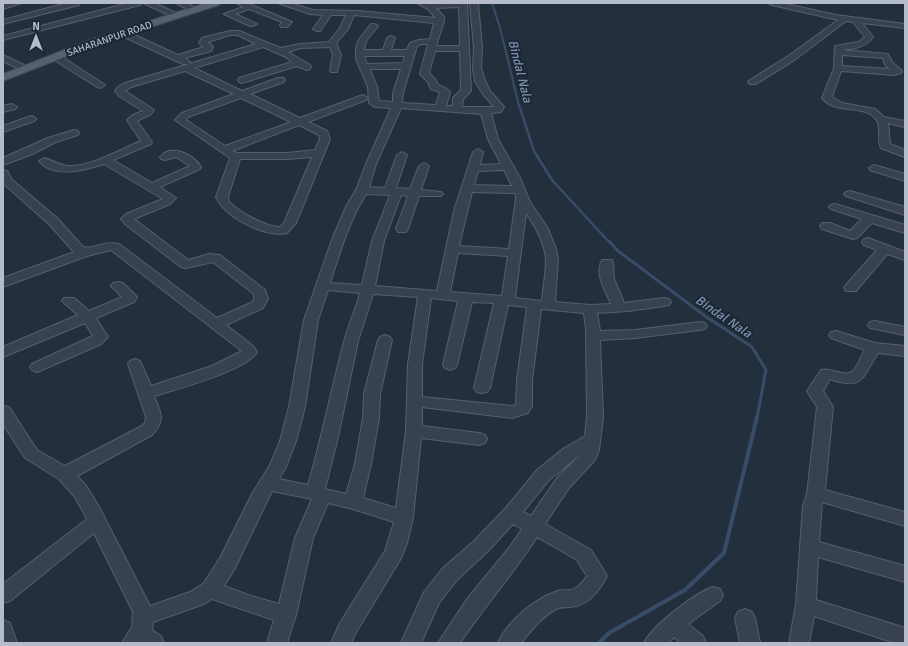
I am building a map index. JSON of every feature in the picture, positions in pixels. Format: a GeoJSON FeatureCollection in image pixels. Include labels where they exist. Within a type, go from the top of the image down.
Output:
{"type":"FeatureCollection","features":[{"type":"Feature","properties":{"kind":"main road","name":"SAHARANPUR ROAD"},"geometry":{"type":"LineString","coordinates":[[3,74],[88,42],[189,7],[216,3]]}},
{"type":"Feature","properties":{"kind":"main road","name":"SAHARANPUR ROAD"},"geometry":{"type":"LineString","coordinates":[[3,78],[56,57],[88,42],[123,33],[189,7]]}},
{"type":"Feature","properties":{"kind":"street"},"geometry":{"type":"LineString","coordinates":[[3,6],[17,3]]}},
{"type":"Feature","properties":{"kind":"street"},"geometry":{"type":"LineString","coordinates":[[3,22],[76,3]]}},
{"type":"Feature","properties":{"kind":"street"},"geometry":{"type":"LineString","coordinates":[[3,38],[138,3]]}},
{"type":"Feature","properties":{"kind":"street"},"geometry":{"type":"LineString","coordinates":[[147,3],[189,7]]}},
{"type":"Feature","properties":{"kind":"street"},"geometry":{"type":"LineString","coordinates":[[240,3],[288,22],[284,25]]}},
{"type":"Feature","properties":{"kind":"street"},"geometry":{"type":"LineString","coordinates":[[282,3],[306,11],[351,12],[440,21]]}},
{"type":"Feature","properties":{"kind":"street"},"geometry":{"type":"LineString","coordinates":[[374,26],[361,42],[360,53],[361,62],[375,92],[374,103],[457,110],[485,111],[499,109],[482,87],[480,81],[477,68],[478,48],[474,3]]}},
{"type":"Feature","properties":{"kind":"street"},"geometry":{"type":"LineString","coordinates":[[772,3],[845,18],[905,26]]}},
{"type":"Feature","properties":{"kind":"street"},"geometry":{"type":"LineString","coordinates":[[425,4],[463,4],[466,91],[458,98],[457,110]]}},
{"type":"Feature","properties":{"kind":"street"},"geometry":{"type":"LineString","coordinates":[[425,4],[440,15],[440,21],[424,74],[432,81],[434,87],[442,89],[445,92],[440,108]]}},
{"type":"Feature","properties":{"kind":"street"},"geometry":{"type":"LineString","coordinates":[[249,7],[228,14],[253,24]]}},
{"type":"Feature","properties":{"kind":"street"},"geometry":{"type":"LineString","coordinates":[[317,29],[329,12]]}},
{"type":"Feature","properties":{"kind":"street"},"geometry":{"type":"LineString","coordinates":[[331,44],[344,29],[351,12]]}},
{"type":"Feature","properties":{"kind":"street"},"geometry":{"type":"LineString","coordinates":[[753,82],[790,59],[845,18]]}},
{"type":"Feature","properties":{"kind":"street"},"geometry":{"type":"LineString","coordinates":[[855,19],[869,37],[862,44],[839,46],[838,68],[826,96],[828,100],[835,104],[871,111],[879,117],[905,124]]}},
{"type":"Feature","properties":{"kind":"street"},"geometry":{"type":"LineString","coordinates":[[123,33],[178,58],[241,94],[323,133],[325,136],[288,226],[280,231],[268,229],[235,212],[223,202],[222,197],[236,156]]}},
{"type":"Feature","properties":{"kind":"street"},"geometry":{"type":"LineString","coordinates":[[178,58],[208,49],[209,47],[203,43],[205,40],[230,33],[239,33],[281,51],[303,65],[242,80]]}},
{"type":"Feature","properties":{"kind":"street"},"geometry":{"type":"LineString","coordinates":[[386,53],[391,38]]}},
{"type":"Feature","properties":{"kind":"street"},"geometry":{"type":"LineString","coordinates":[[3,411],[31,454],[65,474],[81,492],[93,512],[142,634],[211,589],[227,564],[260,494],[278,467],[288,441],[297,406],[312,320],[339,237],[352,207],[362,190],[371,164],[397,106],[398,93],[415,43],[464,48]]}},
{"type":"Feature","properties":{"kind":"street"},"geometry":{"type":"LineString","coordinates":[[44,161],[56,168],[65,170],[77,169],[105,160],[148,142],[132,120],[150,110],[122,94],[120,91],[121,89],[128,85],[264,44]]}},
{"type":"Feature","properties":{"kind":"street"},"geometry":{"type":"LineString","coordinates":[[281,51],[300,46],[334,45],[337,51],[334,70]]}},
{"type":"Feature","properties":{"kind":"street"},"geometry":{"type":"LineString","coordinates":[[360,53],[386,53],[408,60]]}},
{"type":"Feature","properties":{"kind":"street"},"geometry":{"type":"LineString","coordinates":[[838,53],[884,56],[887,58],[888,63],[898,71],[838,68]]}},
{"type":"Feature","properties":{"kind":"street"},"geometry":{"type":"LineString","coordinates":[[56,57],[100,86]]}},
{"type":"Feature","properties":{"kind":"street"},"geometry":{"type":"LineString","coordinates":[[364,67],[408,60]]}},
{"type":"Feature","properties":{"kind":"street"},"geometry":{"type":"LineString","coordinates":[[5,61],[21,67]]}},
{"type":"Feature","properties":{"kind":"street"},"geometry":{"type":"LineString","coordinates":[[281,80],[185,115],[180,120],[236,156],[287,156],[319,153]]}},
{"type":"Feature","properties":{"kind":"street"},"geometry":{"type":"LineString","coordinates":[[225,150],[363,98]]}},
{"type":"Feature","properties":{"kind":"street"},"geometry":{"type":"LineString","coordinates":[[414,401],[506,411],[517,411],[522,409],[524,406],[525,372],[552,254],[541,227],[520,194],[493,139],[485,111]]}},
{"type":"Feature","properties":{"kind":"street"},"geometry":{"type":"LineString","coordinates":[[879,117],[884,128],[885,146],[905,154]]}},
{"type":"Feature","properties":{"kind":"street"},"geometry":{"type":"LineString","coordinates":[[3,129],[31,119]]}},
{"type":"Feature","properties":{"kind":"street"},"geometry":{"type":"LineString","coordinates":[[74,133],[52,140],[3,164],[14,188],[53,221],[79,250],[85,252]]}},
{"type":"Feature","properties":{"kind":"street"},"geometry":{"type":"LineString","coordinates":[[443,295],[458,221],[467,188],[475,168],[478,152]]}},
{"type":"Feature","properties":{"kind":"street"},"geometry":{"type":"LineString","coordinates":[[151,187],[196,167],[178,155],[165,157]]}},
{"type":"Feature","properties":{"kind":"street"},"geometry":{"type":"LineString","coordinates":[[277,643],[286,614],[304,538],[319,494],[351,341],[364,305],[378,241],[402,155]]}},
{"type":"Feature","properties":{"kind":"street"},"geometry":{"type":"LineString","coordinates":[[105,160],[168,196],[170,199],[130,217],[127,219],[129,221],[186,264],[190,265],[209,258],[216,258],[260,293],[261,299],[258,305],[216,324]]}},
{"type":"Feature","properties":{"kind":"street"},"geometry":{"type":"LineString","coordinates":[[402,229],[424,166]]}},
{"type":"Feature","properties":{"kind":"street"},"geometry":{"type":"LineString","coordinates":[[475,168],[508,167]]}},
{"type":"Feature","properties":{"kind":"street"},"geometry":{"type":"LineString","coordinates":[[874,168],[905,178]]}},
{"type":"Feature","properties":{"kind":"street"},"geometry":{"type":"LineString","coordinates":[[467,188],[520,194]]}},
{"type":"Feature","properties":{"kind":"street"},"geometry":{"type":"LineString","coordinates":[[362,190],[436,194]]}},
{"type":"Feature","properties":{"kind":"street"},"geometry":{"type":"LineString","coordinates":[[482,388],[505,300],[515,253],[520,194]]}},
{"type":"Feature","properties":{"kind":"street"},"geometry":{"type":"LineString","coordinates":[[850,194],[905,211]]}},
{"type":"Feature","properties":{"kind":"street"},"geometry":{"type":"LineString","coordinates":[[835,207],[905,230]]}},
{"type":"Feature","properties":{"kind":"street"},"geometry":{"type":"LineString","coordinates":[[826,226],[854,235],[870,218]]}},
{"type":"Feature","properties":{"kind":"street"},"geometry":{"type":"LineString","coordinates":[[868,242],[905,256]]}},
{"type":"Feature","properties":{"kind":"street"},"geometry":{"type":"LineString","coordinates":[[3,283],[85,252],[109,246],[116,247],[250,352],[227,365],[146,393]]}},
{"type":"Feature","properties":{"kind":"street"},"geometry":{"type":"LineString","coordinates":[[453,249],[515,253]]}},
{"type":"Feature","properties":{"kind":"street"},"geometry":{"type":"LineString","coordinates":[[851,288],[885,249]]}},
{"type":"Feature","properties":{"kind":"street"},"geometry":{"type":"LineString","coordinates":[[607,263],[607,279],[619,307]]}},
{"type":"Feature","properties":{"kind":"street"},"geometry":{"type":"LineString","coordinates":[[3,352],[129,299],[129,294],[118,286]]}},
{"type":"Feature","properties":{"kind":"street"},"geometry":{"type":"LineString","coordinates":[[324,286],[505,300],[590,309],[664,302]]}},
{"type":"Feature","properties":{"kind":"street"},"geometry":{"type":"LineString","coordinates":[[341,643],[347,629],[393,555],[398,543],[404,518],[414,431],[415,364],[425,294]]}},
{"type":"Feature","properties":{"kind":"street"},"geometry":{"type":"LineString","coordinates":[[450,365],[466,297]]}},
{"type":"Feature","properties":{"kind":"street"},"geometry":{"type":"LineString","coordinates":[[37,367],[101,337],[88,317],[69,301]]}},
{"type":"Feature","properties":{"kind":"street"},"geometry":{"type":"LineString","coordinates":[[448,643],[474,605],[516,553],[563,483],[589,456],[595,417],[593,336],[590,309]]}},
{"type":"Feature","properties":{"kind":"street"},"geometry":{"type":"LineString","coordinates":[[875,325],[905,331]]}},
{"type":"Feature","properties":{"kind":"street"},"geometry":{"type":"LineString","coordinates":[[593,336],[636,334],[700,326]]}},
{"type":"Feature","properties":{"kind":"street"},"geometry":{"type":"LineString","coordinates":[[836,335],[874,348],[887,348],[905,351]]}},
{"type":"Feature","properties":{"kind":"street"},"geometry":{"type":"LineString","coordinates":[[353,502],[363,464],[370,423],[374,385],[385,340]]}},
{"type":"Feature","properties":{"kind":"street"},"geometry":{"type":"LineString","coordinates":[[799,643],[806,605],[812,505],[816,494],[825,406],[824,402],[815,393],[815,390],[826,374],[832,374],[845,379],[854,378],[860,371],[870,351],[874,348]]}},
{"type":"Feature","properties":{"kind":"street"},"geometry":{"type":"LineString","coordinates":[[65,474],[137,436],[152,425],[154,417],[136,364]]}},
{"type":"Feature","properties":{"kind":"street"},"geometry":{"type":"LineString","coordinates":[[414,431],[479,439]]}},
{"type":"Feature","properties":{"kind":"street"},"geometry":{"type":"LineString","coordinates":[[411,643],[421,619],[437,589],[450,574],[481,546],[511,514],[543,475],[569,453],[592,439]]}},
{"type":"Feature","properties":{"kind":"street"},"geometry":{"type":"LineString","coordinates":[[268,484],[353,502],[404,518]]}},
{"type":"Feature","properties":{"kind":"street"},"geometry":{"type":"LineString","coordinates":[[816,494],[905,519]]}},
{"type":"Feature","properties":{"kind":"street"},"geometry":{"type":"LineString","coordinates":[[508,643],[534,613],[549,603],[561,598],[570,599],[581,595],[592,584],[597,576],[584,555],[511,514]]}},
{"type":"Feature","properties":{"kind":"street"},"geometry":{"type":"LineString","coordinates":[[3,595],[96,521]]}},
{"type":"Feature","properties":{"kind":"street"},"geometry":{"type":"LineString","coordinates":[[810,547],[905,574]]}},
{"type":"Feature","properties":{"kind":"street"},"geometry":{"type":"LineString","coordinates":[[211,589],[242,602],[286,614]]}},
{"type":"Feature","properties":{"kind":"street"},"geometry":{"type":"LineString","coordinates":[[654,643],[674,624],[713,595]]}},
{"type":"Feature","properties":{"kind":"street"},"geometry":{"type":"LineString","coordinates":[[806,605],[905,637]]}},
{"type":"Feature","properties":{"kind":"street"},"geometry":{"type":"LineString","coordinates":[[744,618],[750,643]]}},
{"type":"Feature","properties":{"kind":"street"},"geometry":{"type":"LineString","coordinates":[[674,624],[696,643]]}},
{"type":"Feature","properties":{"kind":"street"},"geometry":{"type":"LineString","coordinates":[[3,629],[7,643]]}},
{"type":"Feature","properties":{"kind":"waterway","name":"Bindal Nala"},"geometry":{"type":"LineString","coordinates":[[492,3],[500,28],[519,106]]}},
{"type":"Feature","properties":{"kind":"waterway","name":"Bindal Nala"},"geometry":{"type":"LineString","coordinates":[[519,105],[534,151],[552,180],[609,242]]}},
{"type":"Feature","properties":{"kind":"waterway","name":"Bindal Nala"},"geometry":{"type":"LineString","coordinates":[[609,241],[618,251],[705,316],[752,347],[766,370],[757,418]]}},
{"type":"Feature","properties":{"kind":"waterway","name":"Bindal Nala"},"geometry":{"type":"LineString","coordinates":[[599,643],[609,633],[685,590],[724,553],[757,417]]}}]}
